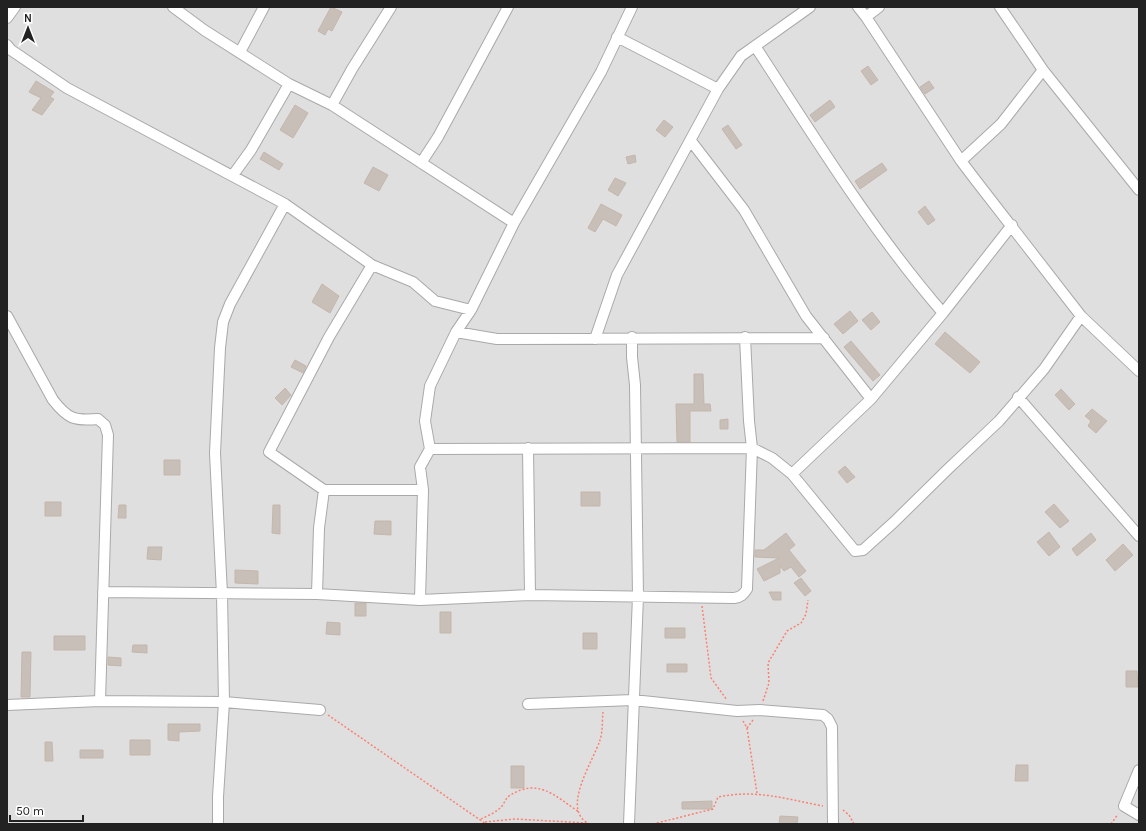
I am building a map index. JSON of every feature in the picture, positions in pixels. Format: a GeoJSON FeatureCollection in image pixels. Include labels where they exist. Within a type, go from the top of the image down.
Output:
{"type":"FeatureCollection","features":[{"type":"Feature","properties":{"kind":"street"},"geometry":{"type":"LineString","coordinates":[[7,18],[15,7]]}},
{"type":"Feature","properties":{"kind":"street"},"geometry":{"type":"LineString","coordinates":[[173,7],[204,30],[289,84],[332,105],[514,223]]}},
{"type":"Feature","properties":{"kind":"street"},"geometry":{"type":"LineString","coordinates":[[240,52],[264,7]]}},
{"type":"Feature","properties":{"kind":"street"},"geometry":{"type":"LineString","coordinates":[[332,105],[352,69],[392,7]]}},
{"type":"Feature","properties":{"kind":"street"},"geometry":{"type":"LineString","coordinates":[[421,163],[438,137],[508,7]]}},
{"type":"Feature","properties":{"kind":"street"},"geometry":{"type":"LineString","coordinates":[[420,600],[423,490],[420,467],[430,449],[426,421],[430,386],[456,332],[471,310],[514,223],[601,72],[632,7]]}},
{"type":"Feature","properties":{"kind":"street"},"geometry":{"type":"LineString","coordinates":[[595,339],[617,275],[718,89],[741,56],[810,7]]}},
{"type":"Feature","properties":{"kind":"street"},"geometry":{"type":"LineString","coordinates":[[858,7],[962,161],[1081,316],[1139,371]]}},
{"type":"Feature","properties":{"kind":"street"},"geometry":{"type":"LineString","coordinates":[[866,17],[879,7]]}},
{"type":"Feature","properties":{"kind":"street"},"geometry":{"type":"LineString","coordinates":[[1000,7],[1044,70],[1139,190]]}},
{"type":"Feature","properties":{"kind":"street"},"geometry":{"type":"LineString","coordinates":[[617,38],[718,89]]}},
{"type":"Feature","properties":{"kind":"street"},"geometry":{"type":"LineString","coordinates":[[7,45],[11,50],[67,88],[285,204],[372,265],[413,282],[435,301],[471,310]]}},
{"type":"Feature","properties":{"kind":"street"},"geometry":{"type":"LineString","coordinates":[[755,46],[855,200],[908,272],[943,313]]}},
{"type":"Feature","properties":{"kind":"street"},"geometry":{"type":"LineString","coordinates":[[962,161],[1000,124],[1044,70]]}},
{"type":"Feature","properties":{"kind":"street"},"geometry":{"type":"LineString","coordinates":[[233,175],[251,150],[289,84]]}},
{"type":"Feature","properties":{"kind":"street"},"geometry":{"type":"LineString","coordinates":[[691,141],[744,210],[806,316],[870,400]]}},
{"type":"Feature","properties":{"kind":"street"},"geometry":{"type":"LineString","coordinates":[[218,824],[218,797],[224,702],[222,594],[215,453],[220,348],[223,322],[230,304],[285,204]]}},
{"type":"Feature","properties":{"kind":"street"},"geometry":{"type":"LineString","coordinates":[[792,474],[870,400],[943,313],[1012,225]]}},
{"type":"Feature","properties":{"kind":"street"},"geometry":{"type":"LineString","coordinates":[[372,265],[329,337],[269,452],[324,490],[423,490]]}},
{"type":"Feature","properties":{"kind":"street"},"geometry":{"type":"LineString","coordinates":[[7,316],[53,400],[63,413],[75,420],[98,419],[105,425],[108,435],[100,701]]}},
{"type":"Feature","properties":{"kind":"street"},"geometry":{"type":"LineString","coordinates":[[430,449],[752,448],[772,458],[792,474],[816,506],[855,551],[863,550],[999,421],[1018,397],[1044,369],[1081,316]]}},
{"type":"Feature","properties":{"kind":"street"},"geometry":{"type":"LineString","coordinates":[[456,332],[496,339],[595,339],[632,337],[824,338]]}},
{"type":"Feature","properties":{"kind":"street"},"geometry":{"type":"LineString","coordinates":[[630,824],[633,700],[638,596],[636,449],[632,337]]}},
{"type":"Feature","properties":{"kind":"street"},"geometry":{"type":"LineString","coordinates":[[103,592],[317,594],[420,600],[530,595],[734,598],[743,595],[747,590],[752,448],[748,421],[744,338]]}},
{"type":"Feature","properties":{"kind":"street"},"geometry":{"type":"LineString","coordinates":[[1018,397],[1139,536]]}},
{"type":"Feature","properties":{"kind":"street"},"geometry":{"type":"LineString","coordinates":[[528,448],[530,595]]}},
{"type":"Feature","properties":{"kind":"street"},"geometry":{"type":"LineString","coordinates":[[317,594],[319,528],[324,490]]}},
{"type":"Feature","properties":{"kind":"street"},"geometry":{"type":"LineString","coordinates":[[528,704],[633,700],[737,711],[760,710],[815,713],[823,715],[828,719],[832,727],[833,824]]}},
{"type":"Feature","properties":{"kind":"street"},"geometry":{"type":"LineString","coordinates":[[7,705],[100,701],[224,702],[320,710]]}},
{"type":"Feature","properties":{"kind":"street"},"geometry":{"type":"LineString","coordinates":[[1139,770],[1124,806],[1139,815]]}},
{"type":"Feature","properties":{"kind":"path"},"geometry":{"type":"LineString","coordinates":[[701,597],[711,678],[737,711],[747,728],[757,793]]}},
{"type":"Feature","properties":{"kind":"path"},"geometry":{"type":"LineString","coordinates":[[747,728],[760,710],[769,683],[768,663],[787,631],[801,623],[806,614],[808,600]]}},
{"type":"Feature","properties":{"kind":"path"},"geometry":{"type":"LineString","coordinates":[[579,812],[577,799],[582,780],[600,739],[604,701]]}},
{"type":"Feature","properties":{"kind":"path"},"geometry":{"type":"LineString","coordinates":[[320,710],[486,823],[515,819],[590,824]]}},
{"type":"Feature","properties":{"kind":"path"},"geometry":{"type":"LineString","coordinates":[[480,819],[500,808],[507,797],[518,791],[530,788],[541,788],[553,794],[579,812],[587,823]]}},
{"type":"Feature","properties":{"kind":"path"},"geometry":{"type":"LineString","coordinates":[[653,824],[713,809],[718,796],[757,793],[833,808],[840,807],[849,815],[854,824]]}},
{"type":"Feature","properties":{"kind":"path"},"geometry":{"type":"LineString","coordinates":[[1111,824],[1124,806]]}},
{"type":"Feature","properties":{"kind":"shaded area"},"geometry":{"type":"Polygon","coordinates":[[[7,7],[1139,7],[1139,824],[7,824],[7,7]]]}},
{"type":"Feature","properties":{"kind":"building"},"geometry":{"type":"Polygon","coordinates":[[[331,7],[342,12],[332,31],[328,29],[325,35],[318,31],[331,7]]]}},
{"type":"Feature","properties":{"kind":"building"},"geometry":{"type":"Polygon","coordinates":[[[868,66],[878,80],[871,85],[861,71],[868,66]]]}},
{"type":"Feature","properties":{"kind":"building"},"geometry":{"type":"Polygon","coordinates":[[[36,81],[54,92],[50,97],[54,99],[42,115],[32,110],[41,98],[29,92],[36,81]]]}},
{"type":"Feature","properties":{"kind":"building"},"geometry":{"type":"Polygon","coordinates":[[[929,81],[934,88],[925,94],[920,87],[929,81]]]}},
{"type":"Feature","properties":{"kind":"building"},"geometry":{"type":"Polygon","coordinates":[[[830,100],[835,107],[815,122],[810,115],[830,100]]]}},
{"type":"Feature","properties":{"kind":"building"},"geometry":{"type":"Polygon","coordinates":[[[295,105],[308,113],[293,138],[280,130],[295,105]]]}},
{"type":"Feature","properties":{"kind":"building"},"geometry":{"type":"Polygon","coordinates":[[[664,120],[673,127],[665,137],[656,130],[664,120]]]}},
{"type":"Feature","properties":{"kind":"building"},"geometry":{"type":"Polygon","coordinates":[[[728,125],[742,145],[736,149],[722,129],[728,125]]]}},
{"type":"Feature","properties":{"kind":"building"},"geometry":{"type":"Polygon","coordinates":[[[264,152],[283,164],[279,170],[260,159],[264,152]]]}},
{"type":"Feature","properties":{"kind":"building"},"geometry":{"type":"Polygon","coordinates":[[[635,155],[636,162],[628,164],[626,157],[635,155]]]}},
{"type":"Feature","properties":{"kind":"building"},"geometry":{"type":"Polygon","coordinates":[[[882,163],[887,170],[860,189],[855,181],[882,163]]]}},
{"type":"Feature","properties":{"kind":"building"},"geometry":{"type":"Polygon","coordinates":[[[373,167],[388,175],[379,191],[364,183],[373,167]]]}},
{"type":"Feature","properties":{"kind":"building"},"geometry":{"type":"Polygon","coordinates":[[[615,178],[626,183],[618,196],[608,190],[615,178]]]}},
{"type":"Feature","properties":{"kind":"building"},"geometry":{"type":"Polygon","coordinates":[[[601,204],[622,215],[616,226],[603,219],[595,232],[588,228],[601,204]]]}},
{"type":"Feature","properties":{"kind":"building"},"geometry":{"type":"Polygon","coordinates":[[[925,206],[935,220],[928,225],[918,212],[925,206]]]}},
{"type":"Feature","properties":{"kind":"building"},"geometry":{"type":"Polygon","coordinates":[[[322,284],[339,296],[330,313],[312,302],[322,284]]]}},
{"type":"Feature","properties":{"kind":"building"},"geometry":{"type":"Polygon","coordinates":[[[850,311],[858,321],[843,334],[834,324],[850,311]]]}},
{"type":"Feature","properties":{"kind":"building"},"geometry":{"type":"Polygon","coordinates":[[[872,312],[880,322],[871,330],[862,320],[872,312]]]}},
{"type":"Feature","properties":{"kind":"building"},"geometry":{"type":"Polygon","coordinates":[[[945,332],[980,362],[970,373],[935,344],[945,332]]]}},
{"type":"Feature","properties":{"kind":"building"},"geometry":{"type":"Polygon","coordinates":[[[851,341],[880,375],[873,381],[844,347],[851,341]]]}},
{"type":"Feature","properties":{"kind":"building"},"geometry":{"type":"Polygon","coordinates":[[[295,360],[306,366],[303,373],[291,367],[295,360]]]}},
{"type":"Feature","properties":{"kind":"building"},"geometry":{"type":"Polygon","coordinates":[[[694,374],[703,374],[704,404],[710,404],[711,411],[690,411],[690,442],[677,442],[676,404],[694,404],[694,374]]]}},
{"type":"Feature","properties":{"kind":"building"},"geometry":{"type":"Polygon","coordinates":[[[285,388],[291,395],[282,405],[275,398],[285,388]]]}},
{"type":"Feature","properties":{"kind":"building"},"geometry":{"type":"Polygon","coordinates":[[[1061,389],[1075,404],[1069,410],[1055,395],[1061,389]]]}},
{"type":"Feature","properties":{"kind":"building"},"geometry":{"type":"Polygon","coordinates":[[[1092,409],[1107,421],[1096,433],[1088,426],[1091,421],[1085,416],[1092,409]]]}},
{"type":"Feature","properties":{"kind":"building"},"geometry":{"type":"Polygon","coordinates":[[[728,419],[728,429],[720,429],[720,420],[728,419]]]}},
{"type":"Feature","properties":{"kind":"building"},"geometry":{"type":"Polygon","coordinates":[[[164,460],[180,460],[180,475],[164,475],[164,460]]]}},
{"type":"Feature","properties":{"kind":"building"},"geometry":{"type":"Polygon","coordinates":[[[845,466],[855,477],[847,483],[838,472],[845,466]]]}},
{"type":"Feature","properties":{"kind":"building"},"geometry":{"type":"Polygon","coordinates":[[[581,492],[600,492],[600,506],[581,506],[581,492]]]}},
{"type":"Feature","properties":{"kind":"building"},"geometry":{"type":"Polygon","coordinates":[[[45,502],[61,502],[61,516],[45,516],[45,502]]]}},
{"type":"Feature","properties":{"kind":"building"},"geometry":{"type":"Polygon","coordinates":[[[1054,504],[1069,521],[1060,528],[1045,512],[1054,504]]]}},
{"type":"Feature","properties":{"kind":"building"},"geometry":{"type":"Polygon","coordinates":[[[119,505],[126,505],[126,518],[118,518],[119,505]]]}},
{"type":"Feature","properties":{"kind":"building"},"geometry":{"type":"Polygon","coordinates":[[[273,505],[280,505],[280,534],[272,533],[273,505]]]}},
{"type":"Feature","properties":{"kind":"building"},"geometry":{"type":"Polygon","coordinates":[[[375,521],[391,521],[391,535],[374,534],[375,521]]]}},
{"type":"Feature","properties":{"kind":"building"},"geometry":{"type":"Polygon","coordinates":[[[1049,532],[1060,547],[1049,556],[1037,542],[1049,532]]]}},
{"type":"Feature","properties":{"kind":"building"},"geometry":{"type":"Polygon","coordinates":[[[786,533],[795,545],[789,550],[806,571],[799,577],[791,567],[784,571],[780,566],[780,573],[764,581],[757,569],[779,558],[755,557],[755,550],[764,550],[786,533]]]}},
{"type":"Feature","properties":{"kind":"building"},"geometry":{"type":"Polygon","coordinates":[[[1091,533],[1096,540],[1077,556],[1072,549],[1091,533]]]}},
{"type":"Feature","properties":{"kind":"building"},"geometry":{"type":"Polygon","coordinates":[[[1123,544],[1133,555],[1115,571],[1106,560],[1123,544]]]}},
{"type":"Feature","properties":{"kind":"building"},"geometry":{"type":"Polygon","coordinates":[[[148,547],[162,547],[161,560],[147,559],[148,547]]]}},
{"type":"Feature","properties":{"kind":"building"},"geometry":{"type":"Polygon","coordinates":[[[235,570],[258,571],[258,584],[235,583],[235,570]]]}},
{"type":"Feature","properties":{"kind":"building"},"geometry":{"type":"Polygon","coordinates":[[[801,578],[811,591],[805,596],[794,583],[801,578]]]}},
{"type":"Feature","properties":{"kind":"building"},"geometry":{"type":"Polygon","coordinates":[[[769,592],[781,592],[781,600],[773,600],[769,592]]]}},
{"type":"Feature","properties":{"kind":"building"},"geometry":{"type":"Polygon","coordinates":[[[355,603],[366,603],[366,616],[355,616],[355,603]]]}},
{"type":"Feature","properties":{"kind":"building"},"geometry":{"type":"Polygon","coordinates":[[[440,612],[451,612],[451,633],[440,633],[440,612]]]}},
{"type":"Feature","properties":{"kind":"building"},"geometry":{"type":"Polygon","coordinates":[[[327,622],[340,623],[340,635],[326,634],[327,622]]]}},
{"type":"Feature","properties":{"kind":"building"},"geometry":{"type":"Polygon","coordinates":[[[665,628],[685,628],[685,638],[665,638],[665,628]]]}},
{"type":"Feature","properties":{"kind":"building"},"geometry":{"type":"Polygon","coordinates":[[[583,633],[597,633],[597,649],[583,649],[583,633]]]}},
{"type":"Feature","properties":{"kind":"building"},"geometry":{"type":"Polygon","coordinates":[[[54,636],[85,636],[85,650],[54,650],[54,636]]]}},
{"type":"Feature","properties":{"kind":"building"},"geometry":{"type":"Polygon","coordinates":[[[133,645],[147,645],[147,653],[132,652],[133,645]]]}},
{"type":"Feature","properties":{"kind":"building"},"geometry":{"type":"Polygon","coordinates":[[[22,652],[31,652],[30,697],[21,697],[22,652]]]}},
{"type":"Feature","properties":{"kind":"building"},"geometry":{"type":"Polygon","coordinates":[[[108,657],[121,658],[121,666],[108,665],[108,657]]]}},
{"type":"Feature","properties":{"kind":"building"},"geometry":{"type":"Polygon","coordinates":[[[667,664],[687,664],[687,672],[667,672],[667,664]]]}},
{"type":"Feature","properties":{"kind":"building"},"geometry":{"type":"Polygon","coordinates":[[[1126,671],[1137,671],[1138,687],[1126,687],[1126,671]]]}},
{"type":"Feature","properties":{"kind":"building"},"geometry":{"type":"Polygon","coordinates":[[[168,724],[200,724],[200,731],[179,732],[179,741],[168,740],[168,724]]]}},
{"type":"Feature","properties":{"kind":"building"},"geometry":{"type":"Polygon","coordinates":[[[130,740],[150,740],[150,755],[130,755],[130,740]]]}},
{"type":"Feature","properties":{"kind":"building"},"geometry":{"type":"Polygon","coordinates":[[[45,742],[52,742],[53,761],[45,761],[45,742]]]}},
{"type":"Feature","properties":{"kind":"building"},"geometry":{"type":"Polygon","coordinates":[[[80,750],[103,750],[103,758],[80,758],[80,750]]]}},
{"type":"Feature","properties":{"kind":"building"},"geometry":{"type":"Polygon","coordinates":[[[1016,765],[1028,765],[1028,781],[1015,781],[1016,765]]]}},
{"type":"Feature","properties":{"kind":"building"},"geometry":{"type":"Polygon","coordinates":[[[511,766],[524,766],[524,788],[511,788],[511,766]]]}},
{"type":"Feature","properties":{"kind":"building"},"geometry":{"type":"Polygon","coordinates":[[[712,801],[712,809],[682,809],[682,802],[712,801]]]}},
{"type":"Feature","properties":{"kind":"building"},"geometry":{"type":"Polygon","coordinates":[[[780,816],[798,817],[797,824],[779,824],[780,816]]]}}]}
